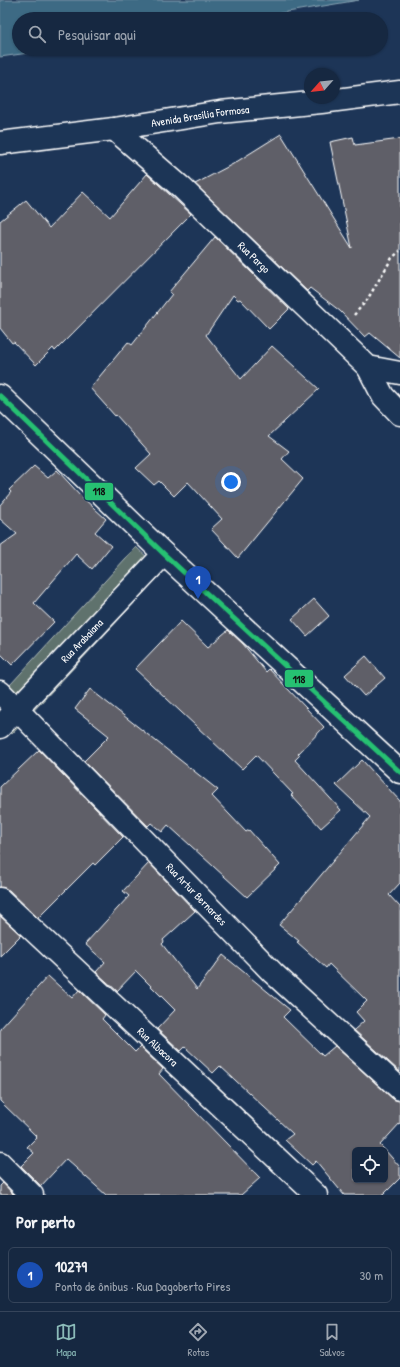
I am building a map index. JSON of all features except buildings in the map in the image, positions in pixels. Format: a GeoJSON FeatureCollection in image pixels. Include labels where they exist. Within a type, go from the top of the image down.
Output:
{"type":"FeatureCollection","features":[{"type":"Feature","properties":{"kind":"street","name":"Avenida Brasília Formosa"},"geometry":{"type":"LineString","coordinates":[[0,143],[114,129],[220,112],[321,102],[400,92]]}},
{"type":"Feature","properties":{"kind":"street","name":"Rua Pargo"},"geometry":{"type":"LineString","coordinates":[[114,129],[182,188],[368,367]]}},
{"type":"Feature","properties":{"kind":"street"},"geometry":{"type":"LineString","coordinates":[[368,367],[400,373]]}},
{"type":"Feature","properties":{"kind":"street"},"geometry":{"type":"LineString","coordinates":[[368,367],[383,396],[400,414]]}},
{"type":"Feature","properties":{"kind":"street"},"geometry":{"type":"LineString","coordinates":[[0,396],[164,554],[400,772]]}},
{"type":"Feature","properties":{"kind":"street","name":"Rua Arabaiana"},"geometry":{"type":"LineString","coordinates":[[0,727],[164,554]]}},
{"type":"Feature","properties":{"kind":"street","name":"Rua Artur Bernardes"},"geometry":{"type":"LineString","coordinates":[[0,692],[273,973],[400,1090]]}},
{"type":"Feature","properties":{"kind":"street","name":"Rua Albacora"},"geometry":{"type":"LineString","coordinates":[[0,898],[316,1195]]}},
{"type":"Feature","properties":{"kind":"street"},"geometry":{"type":"LineString","coordinates":[[0,1163],[32,1195]]}},
{"type":"Feature","properties":{"kind":"path"},"geometry":{"type":"LineString","coordinates":[[350,319],[368,300],[392,258],[400,252]]}},
{"type":"Feature","properties":{"kind":"green space"},"geometry":{"type":"Polygon","coordinates":[[[136,547],[163,572],[12,734],[0,721],[0,696],[136,547]]]}},
{"type":"Feature","properties":{"kind":"water"},"geometry":{"type":"Polygon","coordinates":[[[0,0],[359,0],[288,12],[12,12],[12,55],[0,57],[0,0]]]}},
{"type":"Feature","properties":{"kind":"transit line","name":"118"},"geometry":{"type":"LineString","coordinates":[[0,396],[164,554],[400,772]]}},
{"type":"Feature","properties":{"kind":"place","name":"10279"},"geometry":{"type":"Point","coordinates":[198,599]}}]}
